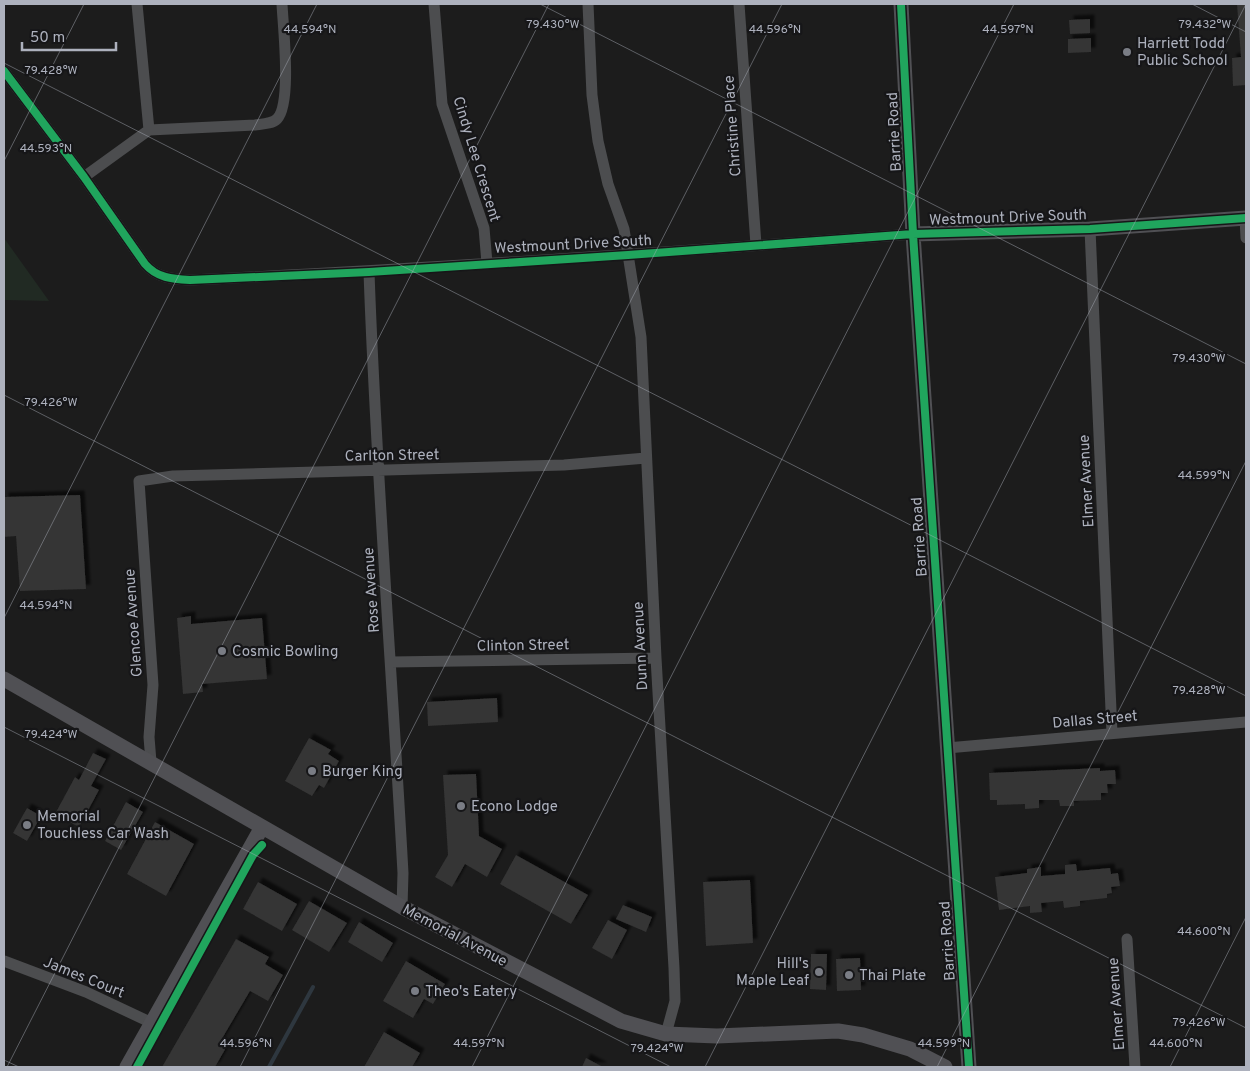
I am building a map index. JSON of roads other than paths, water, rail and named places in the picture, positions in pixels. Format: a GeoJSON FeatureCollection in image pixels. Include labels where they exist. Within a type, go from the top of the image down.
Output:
{"type":"FeatureCollection","features":[{"type":"Feature","properties":{"kind":"street"},"geometry":{"type":"LineString","coordinates":[[137,4],[149,130]]}},
{"type":"Feature","properties":{"kind":"street"},"geometry":{"type":"LineString","coordinates":[[84,177],[149,130],[270,123],[278,118],[284,104],[286,80],[282,4]]}},
{"type":"Feature","properties":{"kind":"street","name":"Cindy Lee Crescent"},"geometry":{"type":"LineString","coordinates":[[434,4],[442,104],[484,228],[487,263]]}},
{"type":"Feature","properties":{"kind":"street"},"geometry":{"type":"LineString","coordinates":[[588,4],[592,96],[598,141],[608,184],[624,229],[628,255]]}},
{"type":"Feature","properties":{"kind":"street","name":"Christine Place"},"geometry":{"type":"LineString","coordinates":[[739,4],[756,246]]}},
{"type":"Feature","properties":{"kind":"street","name":"Barrie Road"},"geometry":{"type":"LineString","coordinates":[[900,4],[913,234],[969,1067]]}},
{"type":"Feature","properties":{"kind":"street","name":"Westmount Drive South"},"geometry":{"type":"LineString","coordinates":[[4,71],[84,177],[144,264],[155,274],[166,278],[190,280],[369,272],[913,234],[1090,229],[1246,218]]}},
{"type":"Feature","properties":{"kind":"street"},"geometry":{"type":"LineString","coordinates":[[1246,218],[1246,238]]}},
{"type":"Feature","properties":{"kind":"street","name":"Elmer Avenue"},"geometry":{"type":"LineString","coordinates":[[1090,229],[1112,732]]}},
{"type":"Feature","properties":{"kind":"street","name":"Dunn Avenue"},"geometry":{"type":"LineString","coordinates":[[628,255],[641,337],[656,658],[674,968],[675,1001],[666,1034]]}},
{"type":"Feature","properties":{"kind":"street","name":"Rose Avenue"},"geometry":{"type":"LineString","coordinates":[[369,272],[377,471],[391,662],[403,880],[402,907]]}},
{"type":"Feature","properties":{"kind":"street","name":"Carlton Street"},"geometry":{"type":"LineString","coordinates":[[139,481],[173,476],[564,465],[646,458]]}},
{"type":"Feature","properties":{"kind":"street","name":"Glencoe Avenue"},"geometry":{"type":"LineString","coordinates":[[139,481],[153,685],[149,737],[151,762]]}},
{"type":"Feature","properties":{"kind":"street","name":"Clinton Street"},"geometry":{"type":"LineString","coordinates":[[391,662],[656,658]]}},
{"type":"Feature","properties":{"kind":"street","name":"Memorial Avenue"},"geometry":{"type":"LineString","coordinates":[[4,679],[402,907],[621,1021],[666,1034],[717,1036],[838,1032],[876,1037],[910,1049],[945,1067]]}},
{"type":"Feature","properties":{"kind":"street","name":"Dallas Street"},"geometry":{"type":"LineString","coordinates":[[947,748],[1112,732],[1246,722]]}},
{"type":"Feature","properties":{"kind":"street"},"geometry":{"type":"LineString","coordinates":[[127,1067],[262,827]]}},
{"type":"Feature","properties":{"kind":"street","name":"Elmer Avenue"},"geometry":{"type":"LineString","coordinates":[[1127,939],[1135,1067]]}},
{"type":"Feature","properties":{"kind":"street","name":"James Court"},"geometry":{"type":"LineString","coordinates":[[4,961],[86,992],[152,1023]]}},
{"type":"Feature","properties":{"kind":"waterway"},"geometry":{"type":"LineString","coordinates":[[269,1067],[313,987]]}},
{"type":"Feature","properties":{"kind":"place","name":"Harriett Todd Public School"},"geometry":{"type":"Point","coordinates":[1127,52]}},
{"type":"Feature","properties":{"kind":"place","name":"Cosmic Bowling"},"geometry":{"type":"Point","coordinates":[222,651]}},
{"type":"Feature","properties":{"kind":"place","name":"Burger King"},"geometry":{"type":"Point","coordinates":[312,771]}},
{"type":"Feature","properties":{"kind":"place","name":"Econo Lodge"},"geometry":{"type":"Point","coordinates":[461,806]}},
{"type":"Feature","properties":{"kind":"place","name":"Memorial Touchless Car Wash"},"geometry":{"type":"Point","coordinates":[27,825]}},
{"type":"Feature","properties":{"kind":"place","name":"Hill's Maple Leaf"},"geometry":{"type":"Point","coordinates":[819,972]}},
{"type":"Feature","properties":{"kind":"place","name":"Thai Plate"},"geometry":{"type":"Point","coordinates":[849,975]}},
{"type":"Feature","properties":{"kind":"place","name":"Theo's Eatery"},"geometry":{"type":"Point","coordinates":[415,991]}}]}
